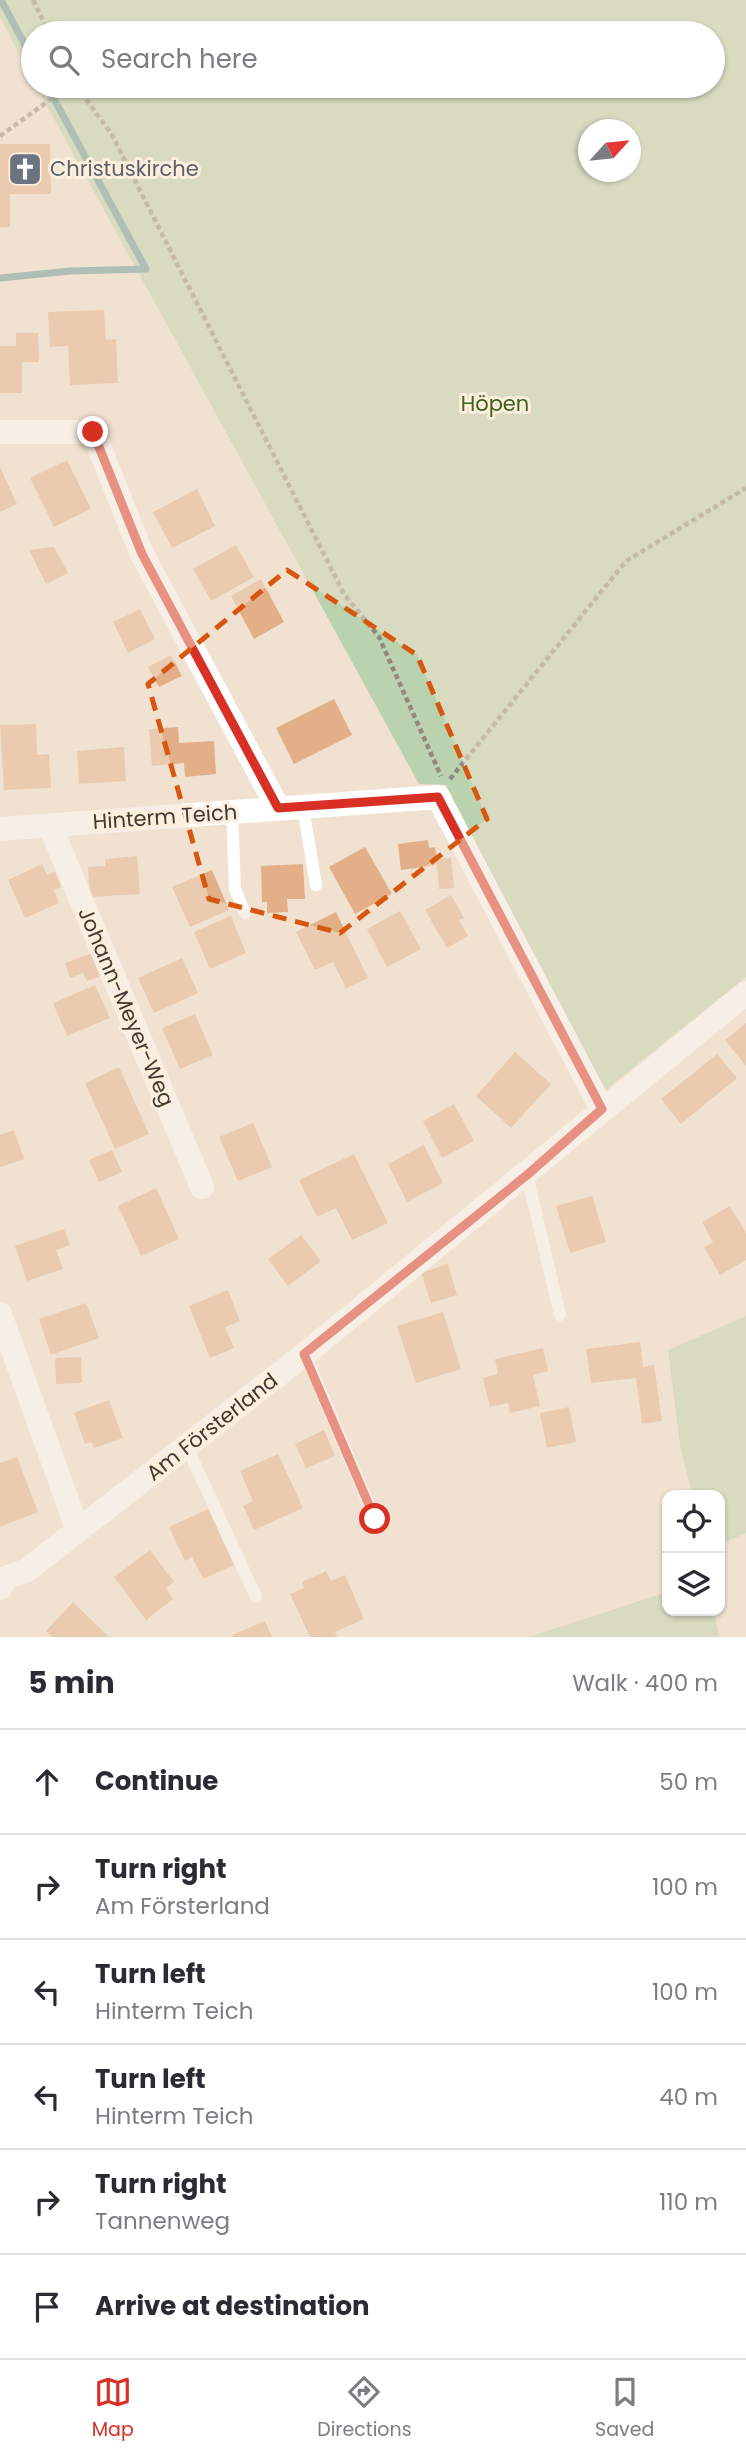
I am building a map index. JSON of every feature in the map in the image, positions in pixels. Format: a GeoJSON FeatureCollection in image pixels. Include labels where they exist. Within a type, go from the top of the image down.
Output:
{"type":"FeatureCollection","features":[{"type":"Feature","properties":{"kind":"street"},"geometry":{"type":"LineString","coordinates":[[0,432],[93,432],[142,554],[278,808]]}},
{"type":"Feature","properties":{"kind":"street","name":"Hinterm Teich"},"geometry":{"type":"LineString","coordinates":[[0,829],[438,797],[602,1109]]}},
{"type":"Feature","properties":{"kind":"street","name":"Johann-Meyer-Weg"},"geometry":{"type":"LineString","coordinates":[[50,826],[202,1187]]}},
{"type":"Feature","properties":{"kind":"street","name":"Am Försterland"},"geometry":{"type":"LineString","coordinates":[[2,1581],[27,1570],[77,1528],[187,1447],[527,1175],[602,1109],[746,993]]}},
{"type":"Feature","properties":{"kind":"street"},"geometry":{"type":"LineString","coordinates":[[0,1314],[77,1528]]}},
{"type":"Feature","properties":{"kind":"lane"},"geometry":{"type":"LineString","coordinates":[[303,808],[316,884]]}},
{"type":"Feature","properties":{"kind":"lane"},"geometry":{"type":"LineString","coordinates":[[232,811],[235,889],[245,913]]}},
{"type":"Feature","properties":{"kind":"lane"},"geometry":{"type":"LineString","coordinates":[[527,1175],[560,1315]]}},
{"type":"Feature","properties":{"kind":"lane"},"geometry":{"type":"LineString","coordinates":[[304,1354],[375,1519]]}},
{"type":"Feature","properties":{"kind":"lane"},"geometry":{"type":"LineString","coordinates":[[187,1447],[256,1597]]}},
{"type":"Feature","properties":{"kind":"path"},"geometry":{"type":"LineString","coordinates":[[33,0],[43,21]]}},
{"type":"Feature","properties":{"kind":"path"},"geometry":{"type":"LineString","coordinates":[[0,136],[52,98]]}},
{"type":"Feature","properties":{"kind":"path"},"geometry":{"type":"LineString","coordinates":[[85,98],[111,133],[344,594],[379,637],[445,785],[626,561],[746,488]]}},
{"type":"Feature","properties":{"kind":"highlighted area"},"geometry":{"type":"Polygon","coordinates":[[[287,570],[417,655],[487,819],[340,933],[209,899],[148,684],[287,570]]]}},
{"type":"Feature","properties":{"kind":"green space","name":"Höpen"},"geometry":{"type":"Polygon","coordinates":[[[0,0],[746,0],[746,977],[604,1091],[446,785],[419,784],[43,98],[725,98],[725,21],[21,21],[21,57],[0,17],[0,0]]]}},
{"type":"Feature","properties":{"kind":"green space"},"geometry":{"type":"Polygon","coordinates":[[[746,1316],[746,1533],[725,1543],[725,1490],[691,1490],[680,1445],[668,1350],[746,1316]]]}},
{"type":"Feature","properties":{"kind":"green space"},"geometry":{"type":"Polygon","coordinates":[[[662,1594],[662,1616],[715,1616],[719,1637],[529,1637],[662,1594]]]}},
{"type":"Feature","properties":{"kind":"building","name":"Christuskirche"},"geometry":{"type":"Polygon","coordinates":[[[0,144],[50,144],[51,194],[10,194],[10,227],[0,227],[0,144]]]}},
{"type":"Feature","properties":{"kind":"building"},"geometry":{"type":"Polygon","coordinates":[[[104,310],[106,340],[116,339],[118,383],[70,385],[68,346],[50,347],[48,312],[104,310]]]}},
{"type":"Feature","properties":{"kind":"building"},"geometry":{"type":"Polygon","coordinates":[[[16,333],[38,333],[39,362],[22,362],[22,393],[0,393],[0,346],[16,346],[16,333]]]}},
{"type":"Feature","properties":{"kind":"building"},"geometry":{"type":"Polygon","coordinates":[[[67,460],[91,509],[54,527],[30,478],[67,460]]]}},
{"type":"Feature","properties":{"kind":"building"},"geometry":{"type":"Polygon","coordinates":[[[0,467],[17,504],[0,512],[0,467]]]}},
{"type":"Feature","properties":{"kind":"building"},"geometry":{"type":"Polygon","coordinates":[[[197,489],[215,526],[172,548],[153,512],[197,489]]]}},
{"type":"Feature","properties":{"kind":"building"},"geometry":{"type":"Polygon","coordinates":[[[236,545],[254,577],[211,601],[193,569],[236,545]]]}},
{"type":"Feature","properties":{"kind":"building"},"geometry":{"type":"Polygon","coordinates":[[[54,547],[68,573],[46,584],[29,550],[54,547]]]}},
{"type":"Feature","properties":{"kind":"building"},"geometry":{"type":"Polygon","coordinates":[[[261,579],[284,622],[254,639],[231,596],[261,579]]]}},
{"type":"Feature","properties":{"kind":"building"},"geometry":{"type":"Polygon","coordinates":[[[140,609],[155,639],[128,653],[113,622],[140,609]]]}},
{"type":"Feature","properties":{"kind":"building"},"geometry":{"type":"Polygon","coordinates":[[[171,655],[182,676],[159,687],[148,667],[171,655]]]}},
{"type":"Feature","properties":{"kind":"building"},"geometry":{"type":"Polygon","coordinates":[[[334,699],[352,735],[294,764],[276,728],[334,699]]]}},
{"type":"Feature","properties":{"kind":"building"},"geometry":{"type":"Polygon","coordinates":[[[36,724],[37,755],[49,754],[51,788],[4,790],[0,725],[36,724]]]}},
{"type":"Feature","properties":{"kind":"building"},"geometry":{"type":"Polygon","coordinates":[[[178,727],[179,743],[214,741],[216,774],[185,777],[184,763],[152,766],[149,729],[178,727]]]}},
{"type":"Feature","properties":{"kind":"building"},"geometry":{"type":"Polygon","coordinates":[[[124,747],[126,781],[79,784],[77,751],[124,747]]]}},
{"type":"Feature","properties":{"kind":"building"},"geometry":{"type":"Polygon","coordinates":[[[428,840],[429,848],[435,847],[437,859],[451,858],[454,888],[439,889],[437,865],[401,870],[398,844],[428,840]]]}},
{"type":"Feature","properties":{"kind":"building"},"geometry":{"type":"Polygon","coordinates":[[[365,847],[392,894],[355,914],[329,867],[365,847]]]}},
{"type":"Feature","properties":{"kind":"building"},"geometry":{"type":"Polygon","coordinates":[[[137,856],[140,894],[90,897],[88,867],[105,866],[105,859],[137,856]]]}},
{"type":"Feature","properties":{"kind":"building"},"geometry":{"type":"Polygon","coordinates":[[[42,864],[47,875],[55,872],[61,887],[54,890],[59,903],[25,918],[8,880],[42,864]]]}},
{"type":"Feature","properties":{"kind":"building"},"geometry":{"type":"Polygon","coordinates":[[[303,864],[305,899],[287,899],[288,912],[267,913],[267,902],[262,902],[261,866],[303,864]]]}},
{"type":"Feature","properties":{"kind":"building"},"geometry":{"type":"Polygon","coordinates":[[[212,870],[229,910],[190,927],[172,887],[212,870]]]}},
{"type":"Feature","properties":{"kind":"building"},"geometry":{"type":"Polygon","coordinates":[[[451,895],[464,918],[459,920],[468,936],[447,948],[425,910],[451,895]]]}},
{"type":"Feature","properties":{"kind":"building"},"geometry":{"type":"Polygon","coordinates":[[[400,911],[421,949],[387,967],[367,929],[400,911]]]}},
{"type":"Feature","properties":{"kind":"building"},"geometry":{"type":"Polygon","coordinates":[[[336,912],[368,978],[346,988],[333,962],[315,970],[296,932],[336,912]]]}},
{"type":"Feature","properties":{"kind":"building"},"geometry":{"type":"Polygon","coordinates":[[[231,916],[246,953],[210,969],[194,932],[231,916]]]}},
{"type":"Feature","properties":{"kind":"building"},"geometry":{"type":"Polygon","coordinates":[[[92,953],[101,976],[87,981],[83,973],[70,978],[65,963],[92,953]]]}},
{"type":"Feature","properties":{"kind":"building"},"geometry":{"type":"Polygon","coordinates":[[[182,958],[198,993],[154,1013],[138,978],[182,958]]]}},
{"type":"Feature","properties":{"kind":"building"},"geometry":{"type":"Polygon","coordinates":[[[95,985],[110,1018],[67,1036],[53,1003],[95,985]]]}},
{"type":"Feature","properties":{"kind":"building"},"geometry":{"type":"Polygon","coordinates":[[[195,1014],[213,1055],[180,1069],[162,1028],[195,1014]]]}},
{"type":"Feature","properties":{"kind":"building"},"geometry":{"type":"Polygon","coordinates":[[[746,1023],[746,1066],[725,1040],[746,1023]]]}},
{"type":"Feature","properties":{"kind":"building"},"geometry":{"type":"Polygon","coordinates":[[[515,1052],[551,1084],[511,1128],[476,1096],[515,1052]]]}},
{"type":"Feature","properties":{"kind":"building"},"geometry":{"type":"Polygon","coordinates":[[[717,1054],[737,1078],[681,1124],[661,1099],[717,1054]]]}},
{"type":"Feature","properties":{"kind":"building"},"geometry":{"type":"Polygon","coordinates":[[[119,1067],[149,1134],[115,1149],[85,1083],[119,1067]]]}},
{"type":"Feature","properties":{"kind":"building"},"geometry":{"type":"Polygon","coordinates":[[[454,1104],[474,1141],[442,1158],[423,1121],[454,1104]]]}},
{"type":"Feature","properties":{"kind":"building"},"geometry":{"type":"Polygon","coordinates":[[[253,1123],[272,1167],[238,1181],[219,1137],[253,1123]]]}},
{"type":"Feature","properties":{"kind":"building"},"geometry":{"type":"Polygon","coordinates":[[[14,1130],[24,1159],[0,1167],[0,1135],[14,1130]]]}},
{"type":"Feature","properties":{"kind":"building"},"geometry":{"type":"Polygon","coordinates":[[[424,1145],[443,1183],[407,1202],[388,1164],[424,1145]]]}},
{"type":"Feature","properties":{"kind":"building"},"geometry":{"type":"Polygon","coordinates":[[[112,1150],[122,1172],[99,1182],[89,1160],[112,1150]]]}},
{"type":"Feature","properties":{"kind":"building"},"geometry":{"type":"Polygon","coordinates":[[[354,1154],[388,1223],[352,1240],[336,1208],[317,1217],[299,1180],[354,1154]]]}},
{"type":"Feature","properties":{"kind":"building"},"geometry":{"type":"Polygon","coordinates":[[[156,1188],[179,1239],[141,1256],[118,1206],[156,1188]]]}},
{"type":"Feature","properties":{"kind":"building"},"geometry":{"type":"Polygon","coordinates":[[[592,1196],[606,1242],[570,1253],[556,1206],[592,1196]]]}},
{"type":"Feature","properties":{"kind":"building"},"geometry":{"type":"Polygon","coordinates":[[[730,1206],[746,1233],[746,1260],[720,1275],[704,1247],[713,1242],[702,1222],[730,1206]]]}},
{"type":"Feature","properties":{"kind":"building"},"geometry":{"type":"Polygon","coordinates":[[[64,1229],[70,1245],[56,1250],[63,1269],[27,1281],[15,1246],[64,1229]]]}},
{"type":"Feature","properties":{"kind":"building"},"geometry":{"type":"Polygon","coordinates":[[[301,1235],[321,1261],[288,1286],[268,1259],[301,1235]]]}},
{"type":"Feature","properties":{"kind":"building"},"geometry":{"type":"Polygon","coordinates":[[[448,1264],[457,1295],[431,1303],[421,1273],[448,1264]]]}},
{"type":"Feature","properties":{"kind":"building"},"geometry":{"type":"Polygon","coordinates":[[[228,1290],[240,1321],[225,1327],[234,1348],[210,1358],[189,1306],[228,1290]]]}},
{"type":"Feature","properties":{"kind":"building"},"geometry":{"type":"Polygon","coordinates":[[[86,1303],[99,1338],[51,1355],[39,1319],[86,1303]]]}},
{"type":"Feature","properties":{"kind":"building"},"geometry":{"type":"Polygon","coordinates":[[[443,1312],[461,1369],[416,1383],[397,1326],[443,1312]]]}},
{"type":"Feature","properties":{"kind":"building"},"geometry":{"type":"Polygon","coordinates":[[[640,1342],[643,1367],[654,1365],[662,1421],[642,1424],[636,1378],[591,1383],[586,1349],[640,1342]]]}},
{"type":"Feature","properties":{"kind":"building"},"geometry":{"type":"Polygon","coordinates":[[[543,1348],[548,1371],[533,1375],[540,1406],[510,1413],[508,1403],[490,1407],[483,1378],[498,1374],[495,1359],[543,1348]]]}},
{"type":"Feature","properties":{"kind":"building"},"geometry":{"type":"Polygon","coordinates":[[[81,1357],[82,1383],[56,1384],[55,1358],[81,1357]]]}},
{"type":"Feature","properties":{"kind":"building"},"geometry":{"type":"Polygon","coordinates":[[[109,1400],[123,1438],[94,1448],[92,1442],[85,1444],[74,1413],[109,1400]]]}},
{"type":"Feature","properties":{"kind":"building"},"geometry":{"type":"Polygon","coordinates":[[[569,1407],[576,1442],[547,1448],[540,1413],[569,1407]]]}},
{"type":"Feature","properties":{"kind":"building"},"geometry":{"type":"Polygon","coordinates":[[[324,1430],[335,1456],[306,1468],[295,1444],[324,1430]]]}},
{"type":"Feature","properties":{"kind":"building"},"geometry":{"type":"Polygon","coordinates":[[[278,1454],[303,1508],[254,1530],[243,1506],[253,1501],[240,1471],[278,1454]]]}},
{"type":"Feature","properties":{"kind":"building"},"geometry":{"type":"Polygon","coordinates":[[[17,1457],[38,1512],[0,1527],[0,1463],[17,1457]]]}},
{"type":"Feature","properties":{"kind":"building"},"geometry":{"type":"Polygon","coordinates":[[[208,1509],[234,1565],[203,1579],[192,1557],[185,1561],[169,1527],[208,1509]]]}},
{"type":"Feature","properties":{"kind":"building"},"geometry":{"type":"Polygon","coordinates":[[[150,1550],[174,1582],[166,1588],[173,1599],[146,1620],[114,1577],[150,1550]]]}},
{"type":"Feature","properties":{"kind":"building"},"geometry":{"type":"Polygon","coordinates":[[[326,1571],[331,1581],[345,1575],[364,1619],[335,1632],[337,1637],[310,1637],[290,1594],[304,1588],[302,1582],[326,1571]]]}},
{"type":"Feature","properties":{"kind":"building"},"geometry":{"type":"Polygon","coordinates":[[[73,1602],[109,1637],[52,1637],[46,1631],[73,1602]]]}},
{"type":"Feature","properties":{"kind":"building"},"geometry":{"type":"Polygon","coordinates":[[[265,1621],[272,1637],[232,1635],[265,1621]]]}},
{"type":"Feature","properties":{"kind":"waterway"},"geometry":{"type":"LineString","coordinates":[[1,0],[21,38]]}},
{"type":"Feature","properties":{"kind":"waterway"},"geometry":{"type":"LineString","coordinates":[[0,278],[71,271],[146,269],[53,98]]}},
{"type":"Feature","properties":{"kind":"place","name":"Christuskirche"},"geometry":{"type":"Point","coordinates":[25,169]}},
{"type":"Feature","properties":{"kind":"route"},"geometry":{"type":"LineString","coordinates":[[93,432],[142,554],[278,808],[438,797],[602,1109],[527,1175],[304,1354],[375,1519]]}}]}
